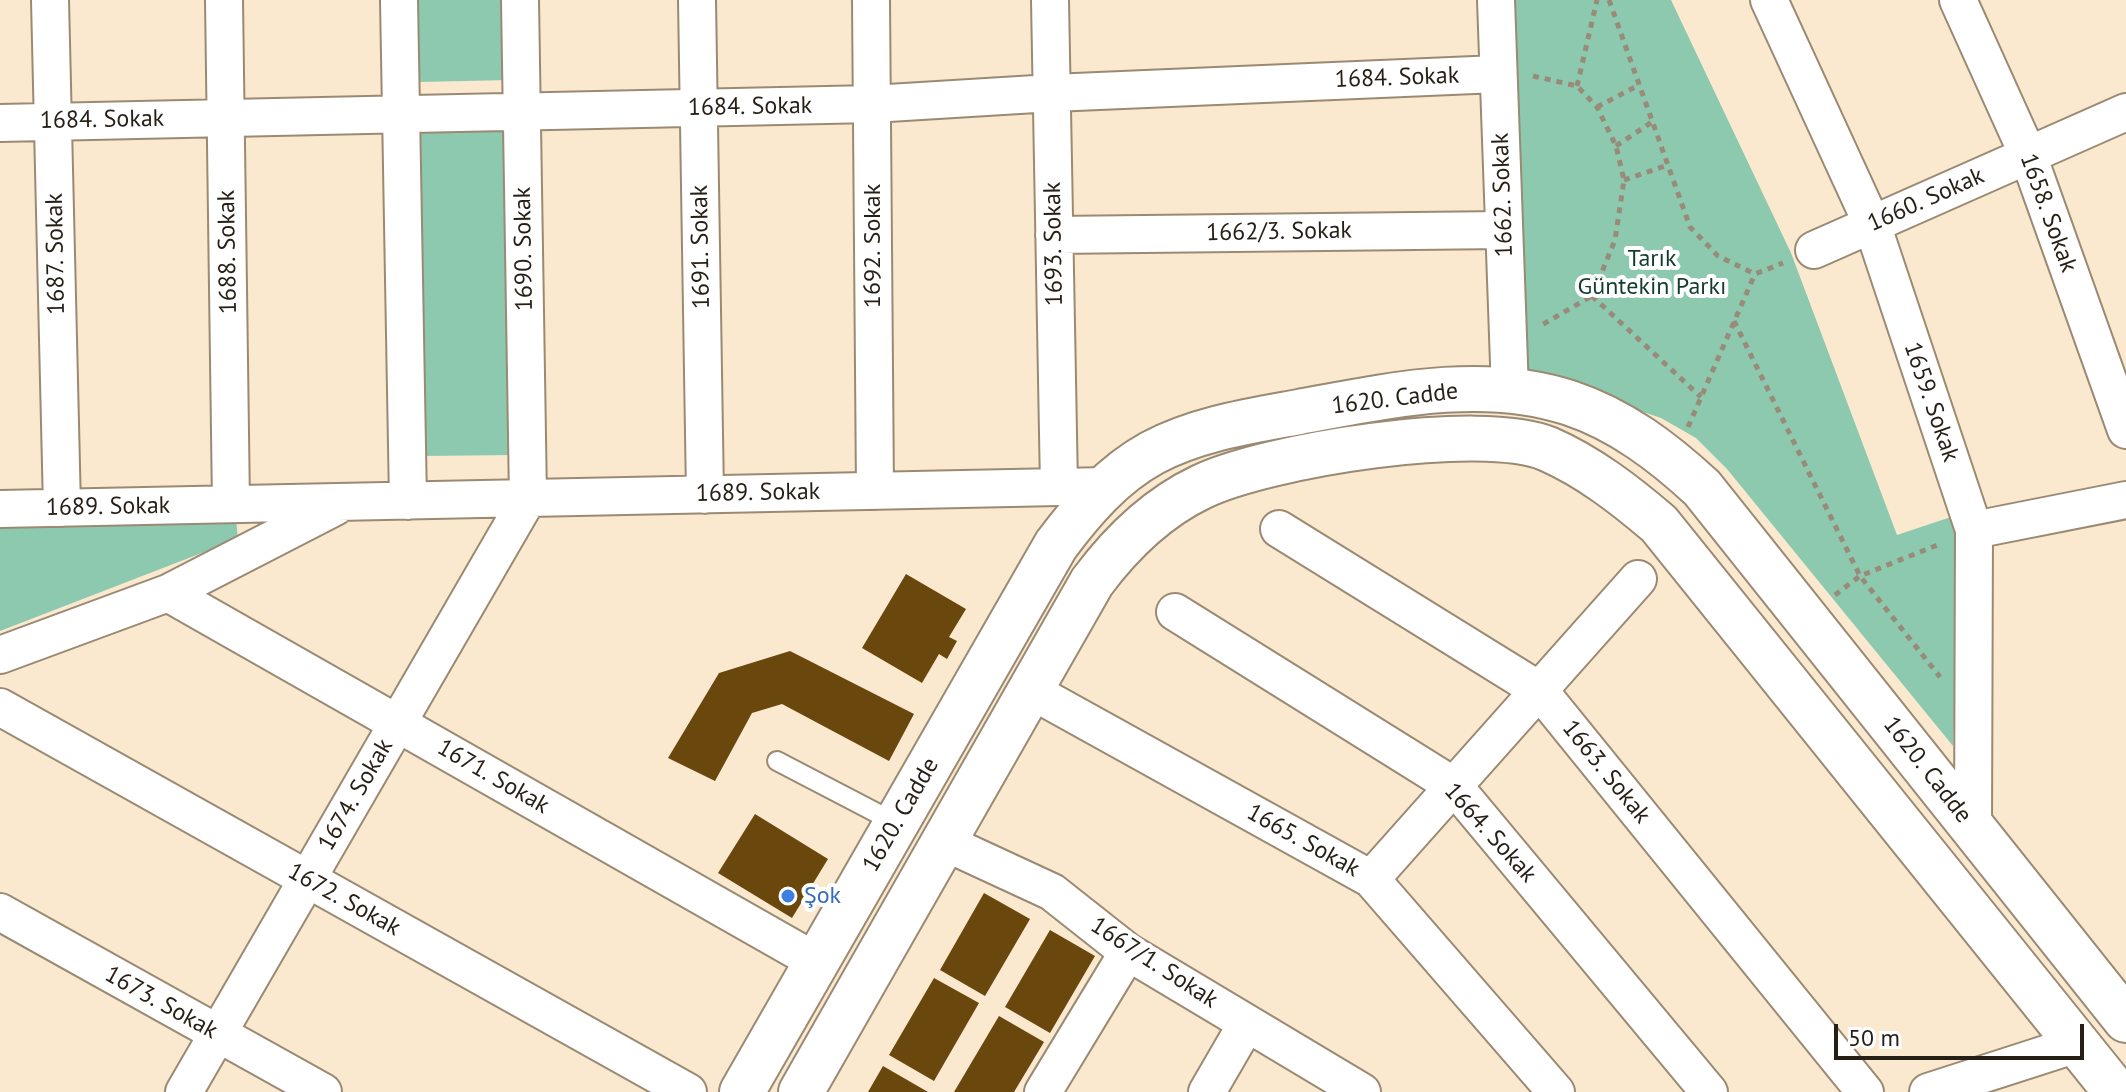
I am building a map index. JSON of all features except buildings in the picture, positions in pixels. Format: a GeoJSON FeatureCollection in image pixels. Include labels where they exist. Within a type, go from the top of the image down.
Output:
{"type":"FeatureCollection","features":[{"type":"Feature","properties":{"kind":"main road","name":"1620. Cadde"},"geometry":{"type":"LineString","coordinates":[[742,1092],[1056,545],[1107,486],[1152,453],[1197,434],[1256,420],[1448,390],[1510,391],[1569,403],[1611,421],[1673,462],[1702,488],[1973,828],[2125,1011]]}},
{"type":"Feature","properties":{"kind":"main road","name":"1620. Cadde"},"geometry":{"type":"LineString","coordinates":[[801,1092],[1103,567],[1164,508],[1203,486],[1272,465],[1361,448],[1442,438],[1504,438],[1546,449],[1596,476],[1659,524],[2116,1092]]}},
{"type":"Feature","properties":{"kind":"street","name":"1687. Sokak"},"geometry":{"type":"LineString","coordinates":[[50,0],[62,508]]}},
{"type":"Feature","properties":{"kind":"street","name":"1688. Sokak"},"geometry":{"type":"LineString","coordinates":[[224,0],[231,504]]}},
{"type":"Feature","properties":{"kind":"street"},"geometry":{"type":"LineString","coordinates":[[399,0],[408,501]]}},
{"type":"Feature","properties":{"kind":"street","name":"1690. Sokak"},"geometry":{"type":"LineString","coordinates":[[520,0],[528,498]]}},
{"type":"Feature","properties":{"kind":"street","name":"1691. Sokak"},"geometry":{"type":"LineString","coordinates":[[697,0],[705,495]]}},
{"type":"Feature","properties":{"kind":"street","name":"1692. Sokak"},"geometry":{"type":"LineString","coordinates":[[871,0],[875,491]]}},
{"type":"Feature","properties":{"kind":"street","name":"1693. Sokak"},"geometry":{"type":"LineString","coordinates":[[1050,0],[1059,487]]}},
{"type":"Feature","properties":{"kind":"street","name":"1662. Sokak"},"geometry":{"type":"LineString","coordinates":[[1496,0],[1510,391]]}},
{"type":"Feature","properties":{"kind":"street","name":"1659. Sokak"},"geometry":{"type":"LineString","coordinates":[[1769,0],[1872,224],[1974,530],[1973,828]]}},
{"type":"Feature","properties":{"kind":"street","name":"1658. Sokak"},"geometry":{"type":"LineString","coordinates":[[1958,0],[2028,155],[2126,430]]}},
{"type":"Feature","properties":{"kind":"street","name":"1684. Sokak"},"geometry":{"type":"LineString","coordinates":[[0,123],[872,104],[1498,74]]}},
{"type":"Feature","properties":{"kind":"street","name":"1660. Sokak"},"geometry":{"type":"LineString","coordinates":[[1814,250],[2126,112]]}},
{"type":"Feature","properties":{"kind":"street","name":"1662/3. Sokak"},"geometry":{"type":"LineString","coordinates":[[1054,235],[1504,230]]}},
{"type":"Feature","properties":{"kind":"street","name":"1689. Sokak"},"geometry":{"type":"LineString","coordinates":[[0,509],[1107,486]]}},
{"type":"Feature","properties":{"kind":"street","name":"1674. Sokak"},"geometry":{"type":"LineString","coordinates":[[184,1092],[528,498]]}},
{"type":"Feature","properties":{"kind":"street"},"geometry":{"type":"LineString","coordinates":[[1974,530],[2126,500]]}},
{"type":"Feature","properties":{"kind":"street"},"geometry":{"type":"LineString","coordinates":[[0,655],[168,593],[344,502]]}},
{"type":"Feature","properties":{"kind":"street","name":"1663. Sokak"},"geometry":{"type":"LineString","coordinates":[[1279,529],[1539,690],[1865,1092]]}},
{"type":"Feature","properties":{"kind":"street"},"geometry":{"type":"LineString","coordinates":[[1371,879],[1638,579]]}},
{"type":"Feature","properties":{"kind":"street","name":"1671. Sokak"},"geometry":{"type":"LineString","coordinates":[[168,593],[817,962]]}},
{"type":"Feature","properties":{"kind":"street","name":"1664. Sokak"},"geometry":{"type":"LineString","coordinates":[[1175,612],[1454,786],[1709,1092]]}},
{"type":"Feature","properties":{"kind":"street","name":"1665. Sokak"},"geometry":{"type":"LineString","coordinates":[[1030,690],[1371,879],[1556,1092]]}},
{"type":"Feature","properties":{"kind":"street","name":"1672. Sokak"},"geometry":{"type":"LineString","coordinates":[[0,707],[688,1092]]}},
{"type":"Feature","properties":{"kind":"street","name":"1667/1. Sokak"},"geometry":{"type":"LineString","coordinates":[[944,842],[1052,892],[1128,952],[1362,1092]]}},
{"type":"Feature","properties":{"kind":"street","name":"1673. Sokak"},"geometry":{"type":"LineString","coordinates":[[0,912],[323,1092]]}},
{"type":"Feature","properties":{"kind":"street"},"geometry":{"type":"LineString","coordinates":[[1043,1092],[1128,952]]}},
{"type":"Feature","properties":{"kind":"street"},"geometry":{"type":"LineString","coordinates":[[1207,1092],[1247,1023]]}},
{"type":"Feature","properties":{"kind":"street"},"geometry":{"type":"LineString","coordinates":[[1928,1092],[2077,1044]]}},
{"type":"Feature","properties":{"kind":"lane"},"geometry":{"type":"LineString","coordinates":[[777,761],[896,823]]}},
{"type":"Feature","properties":{"kind":"path"},"geometry":{"type":"LineString","coordinates":[[1577,86],[1597,0]]}},
{"type":"Feature","properties":{"kind":"path"},"geometry":{"type":"LineString","coordinates":[[1609,0],[1690,227],[1718,256],[1755,274]]}},
{"type":"Feature","properties":{"kind":"path"},"geometry":{"type":"LineString","coordinates":[[1498,74],[1543,76],[1577,86],[1597,107],[1616,146],[1624,180],[1615,240],[1592,296],[1508,345]]}},
{"type":"Feature","properties":{"kind":"path"},"geometry":{"type":"LineString","coordinates":[[1597,107],[1639,85]]}},
{"type":"Feature","properties":{"kind":"path"},"geometry":{"type":"LineString","coordinates":[[1616,146],[1652,122]]}},
{"type":"Feature","properties":{"kind":"path"},"geometry":{"type":"LineString","coordinates":[[1624,180],[1668,165]]}},
{"type":"Feature","properties":{"kind":"path"},"geometry":{"type":"LineString","coordinates":[[1673,462],[1755,274],[1814,250]]}},
{"type":"Feature","properties":{"kind":"path"},"geometry":{"type":"LineString","coordinates":[[1592,296],[1701,397]]}},
{"type":"Feature","properties":{"kind":"path"},"geometry":{"type":"LineString","coordinates":[[1734,321],[1860,576],[1972,719]]}},
{"type":"Feature","properties":{"kind":"path"},"geometry":{"type":"LineString","coordinates":[[1806,618],[1860,576],[1974,530]]}},
{"type":"Feature","properties":{"kind":"green space"},"geometry":{"type":"Polygon","coordinates":[[[417,0],[509,0],[510,80],[418,82],[417,0]]]}},
{"type":"Feature","properties":{"kind":"green space","name":"Tarık Güntekin Parkı"},"geometry":{"type":"Polygon","coordinates":[[[1513,0],[1671,0],[1791,253],[1897,535],[1963,513],[1953,746],[1727,469],[1696,438],[1661,418],[1520,370],[1513,0]]]}},
{"type":"Feature","properties":{"kind":"green space"},"geometry":{"type":"Polygon","coordinates":[[[511,131],[515,455],[420,456],[415,133],[511,131]]]}},
{"type":"Feature","properties":{"kind":"green space"},"geometry":{"type":"Polygon","coordinates":[[[236,519],[238,539],[0,631],[0,528],[236,519]]]}},
{"type":"Feature","properties":{"kind":"place","name":"Şok"},"geometry":{"type":"Point","coordinates":[788,896]}}]}
